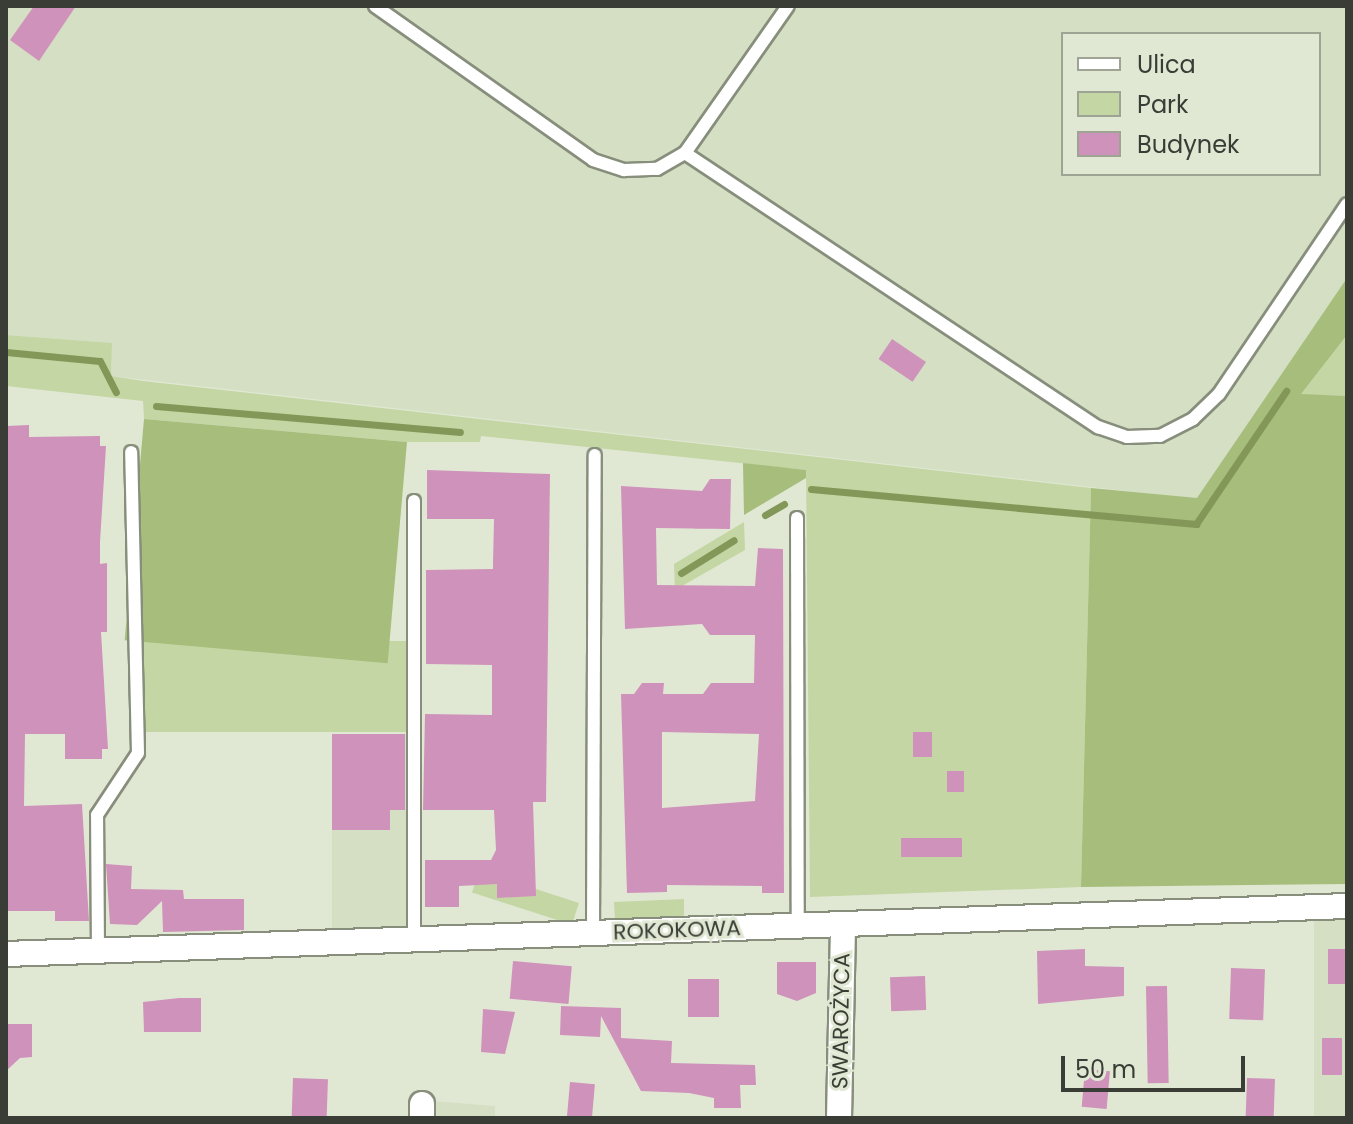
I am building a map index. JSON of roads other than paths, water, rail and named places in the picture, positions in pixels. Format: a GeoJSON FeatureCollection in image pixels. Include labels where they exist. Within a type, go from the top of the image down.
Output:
{"type":"FeatureCollection","features":[{"type":"Feature","properties":{"kind":"street","name":"ROKOKOWA"},"geometry":{"type":"LineString","coordinates":[[6,954],[1347,906]]}},
{"type":"Feature","properties":{"kind":"street","name":"SWAROŻYCA"},"geometry":{"type":"LineString","coordinates":[[839,1118],[843,925]]}},
{"type":"Feature","properties":{"kind":"lane"},"geometry":{"type":"LineString","coordinates":[[375,6],[593,160],[624,170],[657,169],[685,153],[788,6]]}},
{"type":"Feature","properties":{"kind":"lane"},"geometry":{"type":"LineString","coordinates":[[685,153],[1098,427],[1127,437],[1160,436],[1193,419],[1219,394],[1347,204]]}},
{"type":"Feature","properties":{"kind":"lane"},"geometry":{"type":"LineString","coordinates":[[98,952],[97,815],[138,753],[131,452]]}},
{"type":"Feature","properties":{"kind":"lane"},"geometry":{"type":"LineString","coordinates":[[593,933],[595,455]]}},
{"type":"Feature","properties":{"kind":"lane"},"geometry":{"type":"LineString","coordinates":[[414,501],[414,940]]}},
{"type":"Feature","properties":{"kind":"lane"},"geometry":{"type":"LineString","coordinates":[[797,518],[798,926]]}},
{"type":"Feature","properties":{"kind":"waterway"},"geometry":{"type":"LineString","coordinates":[[6,352],[100,361],[116,392]]}},
{"type":"Feature","properties":{"kind":"waterway"},"geometry":{"type":"LineString","coordinates":[[811,489],[1196,524],[1286,391]]}},
{"type":"Feature","properties":{"kind":"waterway"},"geometry":{"type":"LineString","coordinates":[[156,406],[460,432]]}},
{"type":"Feature","properties":{"kind":"waterway"},"geometry":{"type":"LineString","coordinates":[[765,515],[784,504]]}},
{"type":"Feature","properties":{"kind":"waterway"},"geometry":{"type":"LineString","coordinates":[[681,573],[734,540]]}}]}
